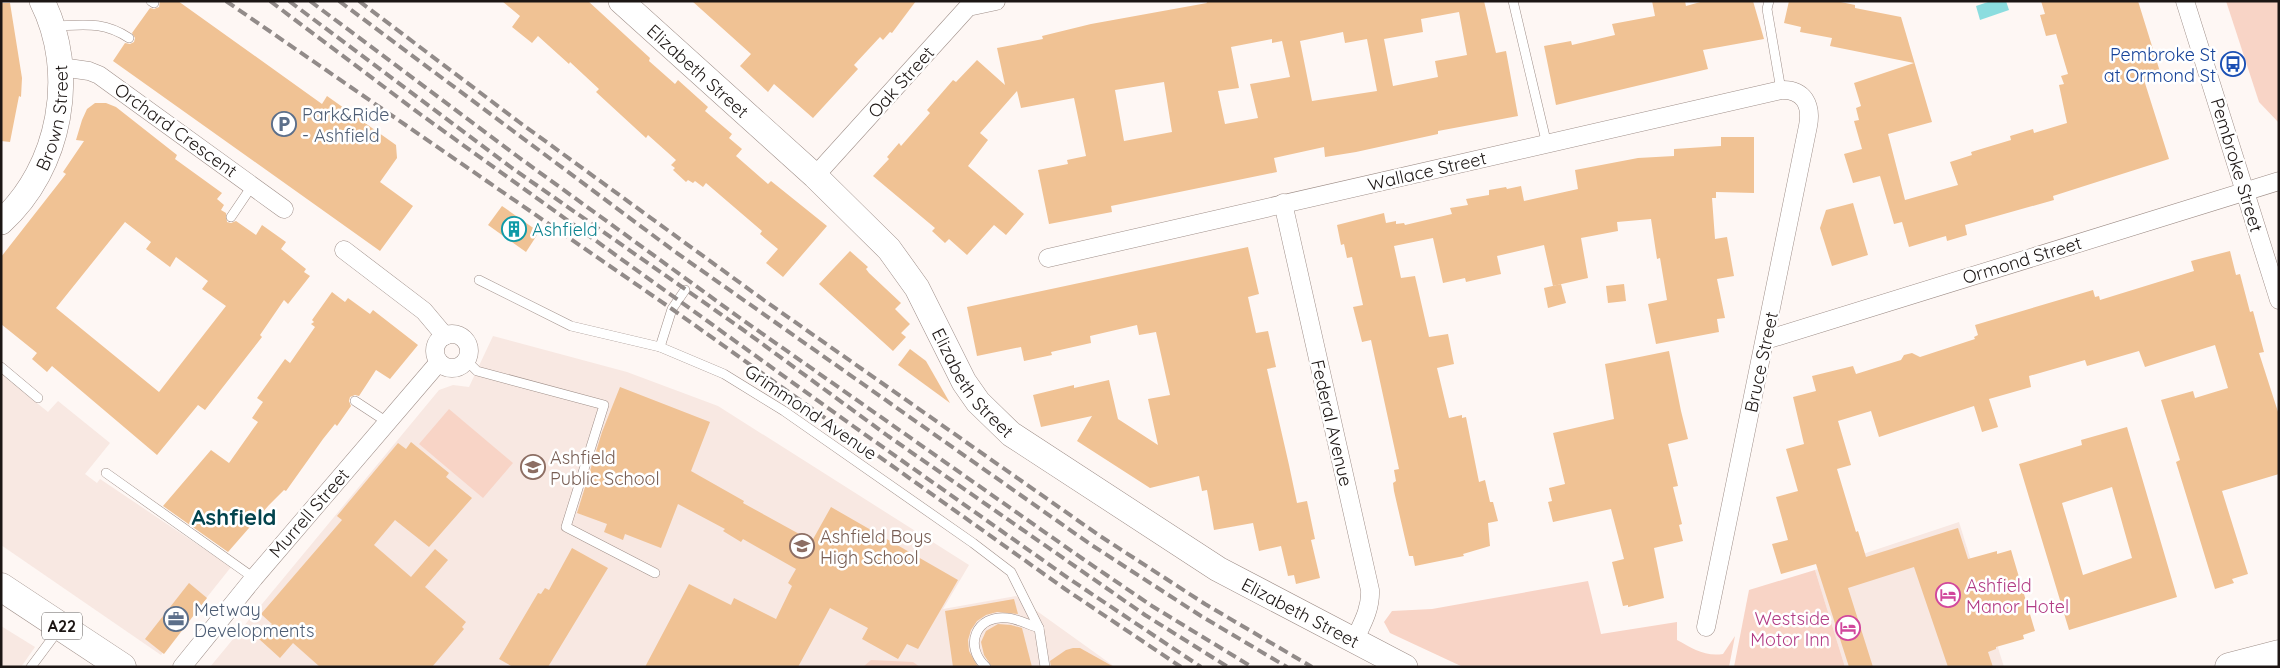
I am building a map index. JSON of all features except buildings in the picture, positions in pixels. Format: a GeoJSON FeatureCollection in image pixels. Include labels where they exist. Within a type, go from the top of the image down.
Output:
{"type":"FeatureCollection","features":[{"type":"Feature","properties":{"kind":"highway","name":"A22"},"geometry":{"type":"LineString","coordinates":[[1,587],[122,667]]}},
{"type":"Feature","properties":{"kind":"highway"},"geometry":{"type":"LineString","coordinates":[[2230,667],[2279,654]]}},
{"type":"Feature","properties":{"kind":"main road","name":"Brown Street"},"geometry":{"type":"LineString","coordinates":[[1,204],[19,176],[35,143],[44,109],[44,61],[37,1]]}},
{"type":"Feature","properties":{"kind":"main road","name":"Brown Street"},"geometry":{"type":"LineString","coordinates":[[1,222],[35,179],[46,157],[58,116],[61,67],[53,26],[42,1]]}},
{"type":"Feature","properties":{"kind":"main road","name":"Elizabeth Street"},"geometry":{"type":"LineString","coordinates":[[621,1],[815,176],[889,249],[917,288],[964,382],[978,402],[994,419],[1012,434],[1218,569],[1405,667]]}},
{"type":"Feature","properties":{"kind":"street","name":"Oak Street"},"geometry":{"type":"LineString","coordinates":[[815,176],[968,7],[996,1]]}},
{"type":"Feature","properties":{"kind":"street","name":"Pembroke Street"},"geometry":{"type":"LineString","coordinates":[[2185,1],[2279,300]]}},
{"type":"Feature","properties":{"kind":"street","name":"Orchard Crescent"},"geometry":{"type":"LineString","coordinates":[[61,67],[90,71],[99,75],[284,209]]}},
{"type":"Feature","properties":{"kind":"street","name":"Wallace Street"},"geometry":{"type":"LineString","coordinates":[[1048,258],[1781,90]]}},
{"type":"Feature","properties":{"kind":"street","name":"Bruce Street"},"geometry":{"type":"LineString","coordinates":[[1706,627],[1766,340],[1808,126],[1810,110],[1804,98],[1794,92],[1781,90]]}},
{"type":"Feature","properties":{"kind":"street","name":"Ormond Street"},"geometry":{"type":"LineString","coordinates":[[1766,340],[2279,181]]}},
{"type":"Feature","properties":{"kind":"street","name":"Federal Avenue"},"geometry":{"type":"LineString","coordinates":[[1283,204],[1370,590],[1368,611],[1354,641]]}},
{"type":"Feature","properties":{"kind":"street"},"geometry":{"type":"LineString","coordinates":[[344,250],[424,311],[445,336]]}},
{"type":"Feature","properties":{"kind":"street"},"geometry":{"type":"LineString","coordinates":[[455,334],[464,340],[468,350],[466,360],[458,367],[448,368],[436,358],[435,348],[440,338],[445,336],[455,334]]}},
{"type":"Feature","properties":{"kind":"street","name":"Murrell Street"},"geometry":{"type":"LineString","coordinates":[[182,667],[254,578],[439,362]]}},
{"type":"Feature","properties":{"kind":"lane"},"geometry":{"type":"LineString","coordinates":[[1513,1],[1547,145]]}},
{"type":"Feature","properties":{"kind":"lane"},"geometry":{"type":"LineString","coordinates":[[1769,1],[1767,9],[1781,90]]}},
{"type":"Feature","properties":{"kind":"lane"},"geometry":{"type":"LineString","coordinates":[[53,26],[95,24],[106,26],[129,38]]}},
{"type":"Feature","properties":{"kind":"lane"},"geometry":{"type":"LineString","coordinates":[[231,217],[252,186]]}},
{"type":"Feature","properties":{"kind":"lane","name":"Grimmond Avenue"},"geometry":{"type":"LineString","coordinates":[[480,280],[571,326],[660,347],[724,374],[784,411],[973,543],[1011,572],[1039,628],[1044,667]]}},
{"type":"Feature","properties":{"kind":"lane"},"geometry":{"type":"LineString","coordinates":[[660,347],[672,310],[685,290]]}},
{"type":"Feature","properties":{"kind":"lane"},"geometry":{"type":"LineString","coordinates":[[466,360],[478,371],[604,405],[566,527],[655,573]]}},
{"type":"Feature","properties":{"kind":"lane"},"geometry":{"type":"LineString","coordinates":[[1,367],[38,398]]}},
{"type":"Feature","properties":{"kind":"lane"},"geometry":{"type":"LineString","coordinates":[[355,401],[388,422]]}},
{"type":"Feature","properties":{"kind":"lane"},"geometry":{"type":"LineString","coordinates":[[106,473],[254,578]]}},
{"type":"Feature","properties":{"kind":"lane"},"geometry":{"type":"LineString","coordinates":[[986,667],[980,661],[975,648],[975,634],[982,624],[995,618],[1009,618],[1039,628]]}},
{"type":"Feature","properties":{"kind":"lane"},"geometry":{"type":"LineString","coordinates":[[31,667],[61,626]]}},
{"type":"Feature","properties":{"kind":"shaded area"},"geometry":{"type":"Polygon","coordinates":[[[2226,1],[2279,1],[2279,123],[2259,102],[2226,1]]]}},
{"type":"Feature","properties":{"kind":"shaded area","name":"Ashfield Public School"},"geometry":{"type":"Polygon","coordinates":[[[493,336],[627,372],[718,406],[969,565],[943,609],[1016,596],[1115,667],[210,667],[439,390],[453,385],[469,387],[493,336]]]}},
{"type":"Feature","properties":{"kind":"shaded area"},"geometry":{"type":"Polygon","coordinates":[[[1,374],[48,412],[58,401],[110,443],[85,474],[97,483],[100,479],[231,567],[161,655],[1,545],[1,374]]]}},
{"type":"Feature","properties":{"kind":"shaded area"},"geometry":{"type":"Polygon","coordinates":[[[449,409],[513,463],[483,498],[419,444],[449,409]]]}},
{"type":"Feature","properties":{"kind":"shaded area"},"geometry":{"type":"Polygon","coordinates":[[[1959,522],[2004,667],[1845,667],[1815,570],[1959,522]]]}},
{"type":"Feature","properties":{"kind":"shaded area"},"geometry":{"type":"Polygon","coordinates":[[[1815,570],[1845,667],[1734,667],[1749,590],[1815,570]]]}},
{"type":"Feature","properties":{"kind":"shaded area"},"geometry":{"type":"Polygon","coordinates":[[[1588,581],[1601,634],[1677,622],[1677,640],[1699,651],[1716,655],[1723,654],[1735,636],[1729,667],[1463,667],[1390,633],[1384,622],[1392,611],[1432,609],[1588,581]]]}},
{"type":"Feature","properties":{"kind":"shaded area"},"geometry":{"type":"Polygon","coordinates":[[[1,626],[35,647],[21,667],[1,667],[1,626]]]}},
{"type":"Feature","properties":{"kind":"shaded area"},"geometry":{"type":"Polygon","coordinates":[[[871,660],[913,662],[920,667],[863,667],[871,660]]]}},
{"type":"Feature","properties":{"kind":"water"},"geometry":{"type":"Polygon","coordinates":[[[1991,1],[2006,1],[2009,10],[1980,20],[1976,6],[1991,1]]]}},
{"type":"Feature","properties":{"kind":"railway"},"geometry":{"type":"LineString","coordinates":[[226,1],[672,309],[1065,589],[1181,667]]}},
{"type":"Feature","properties":{"kind":"railway"},"geometry":{"type":"LineString","coordinates":[[270,1],[420,114],[853,426],[1071,580],[1201,667]]}},
{"type":"Feature","properties":{"kind":"railway"},"geometry":{"type":"LineString","coordinates":[[289,1],[512,168],[742,329],[888,436],[1145,615],[1228,667]]}},
{"type":"Feature","properties":{"kind":"railway"},"geometry":{"type":"LineString","coordinates":[[310,1],[517,156],[740,318],[1083,559],[1152,606],[1252,667]]}},
{"type":"Feature","properties":{"kind":"railway"},"geometry":{"type":"LineString","coordinates":[[339,1],[674,251],[1090,544],[1201,616],[1287,667]]}},
{"type":"Feature","properties":{"kind":"railway"},"geometry":{"type":"LineString","coordinates":[[359,1],[519,122],[765,301],[1100,536],[1205,604],[1312,667]]}},
{"type":"Feature","properties":{"kind":"place","name":"Pembroke St at Ormond St"},"geometry":{"type":"Point","coordinates":[2233,64]}},
{"type":"Feature","properties":{"kind":"place","name":"Park&Ride - Ashfield"},"geometry":{"type":"Point","coordinates":[284,124]}},
{"type":"Feature","properties":{"kind":"place","name":"Ashfield"},"geometry":{"type":"Point","coordinates":[514,229]}},
{"type":"Feature","properties":{"kind":"place","name":"Ashfield Public School"},"geometry":{"type":"Point","coordinates":[533,467]}},
{"type":"Feature","properties":{"kind":"place","name":"Ashfield Boys High School"},"geometry":{"type":"Point","coordinates":[802,546]}},
{"type":"Feature","properties":{"kind":"place","name":"Ashfield Manor Hotel"},"geometry":{"type":"Point","coordinates":[1948,595]}},
{"type":"Feature","properties":{"kind":"place","name":"Metway Developments"},"geometry":{"type":"Point","coordinates":[176,619]}},
{"type":"Feature","properties":{"kind":"place","name":"Westside Motor Inn"},"geometry":{"type":"Point","coordinates":[1848,628]}},
{"type":"Feature","properties":{"kind":"district","name":"Ashfield"},"geometry":{"type":"Point","coordinates":[234,517]}}]}
